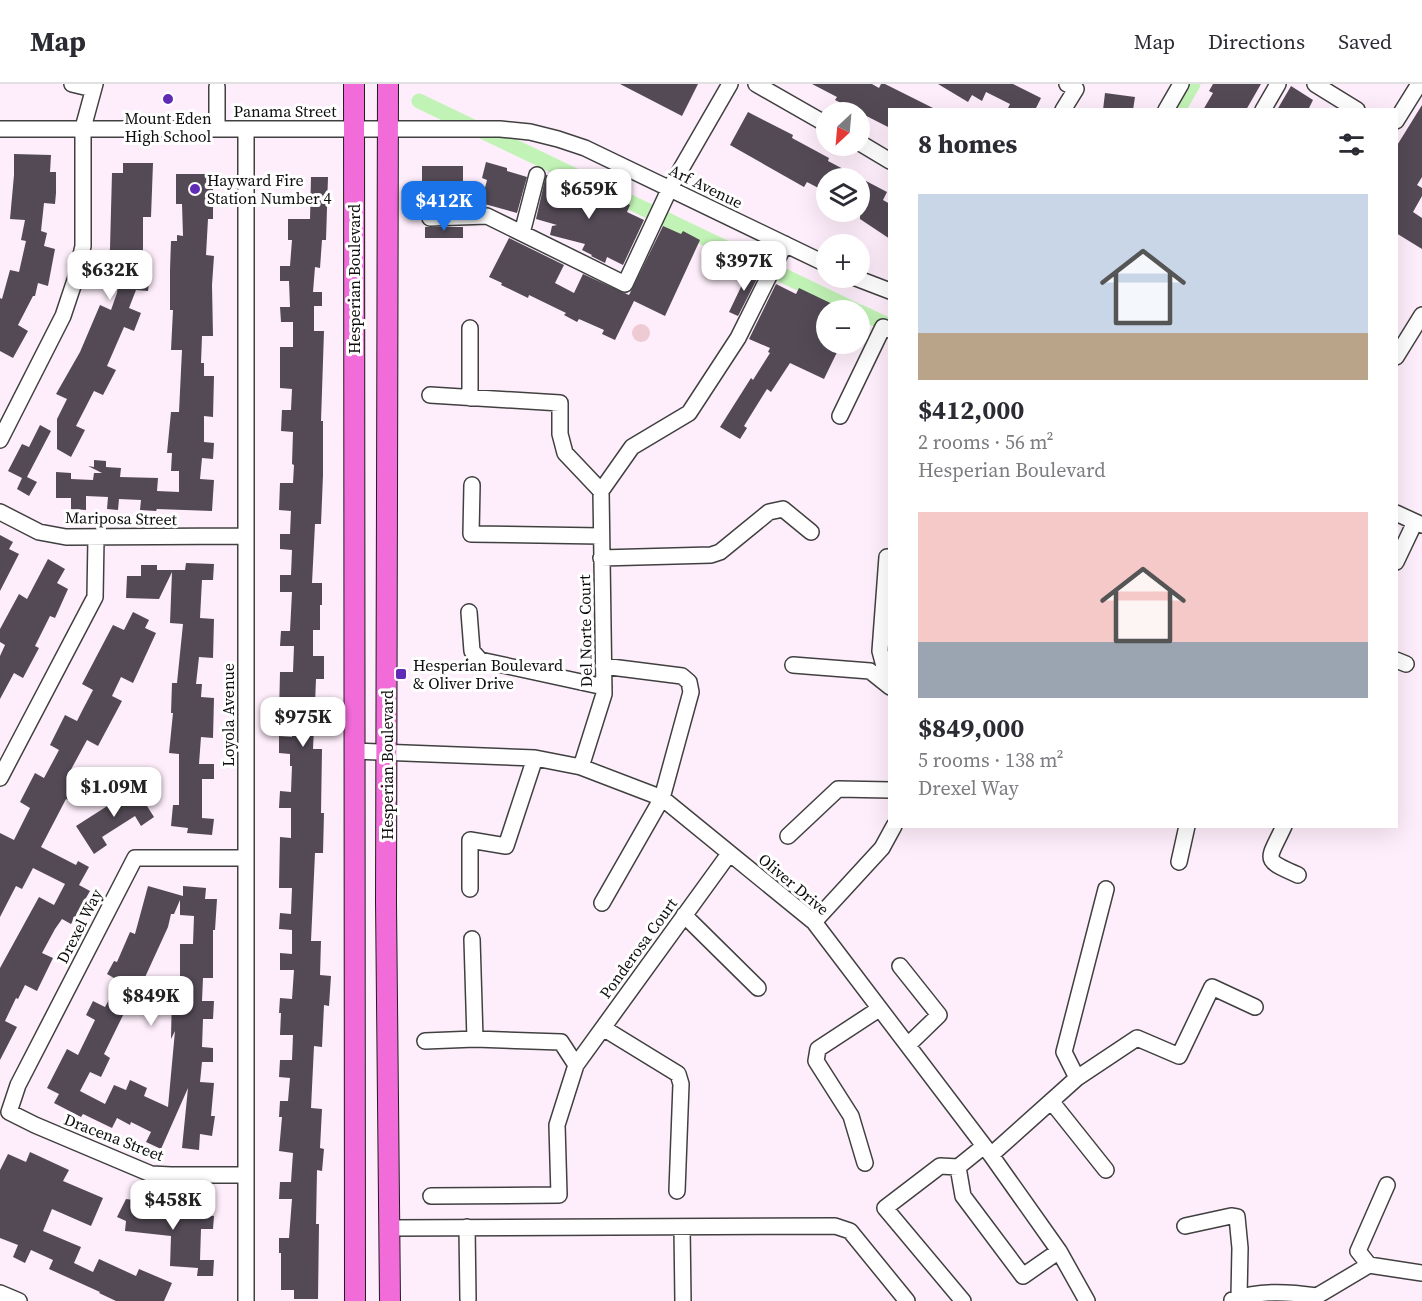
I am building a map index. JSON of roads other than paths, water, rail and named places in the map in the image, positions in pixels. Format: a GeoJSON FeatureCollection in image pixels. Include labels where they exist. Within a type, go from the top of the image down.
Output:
{"type":"FeatureCollection","features":[{"type":"Feature","properties":{"kind":"main road","name":"Hesperian Boulevard"},"geometry":{"type":"LineString","coordinates":[[354,84],[355,1301]]}},
{"type":"Feature","properties":{"kind":"main road","name":"Hesperian Boulevard"},"geometry":{"type":"LineString","coordinates":[[387,84],[386,902],[390,1301]]}},
{"type":"Feature","properties":{"kind":"street"},"geometry":{"type":"LineString","coordinates":[[0,440],[63,316],[83,246],[83,128],[94,87],[72,84]]}},
{"type":"Feature","properties":{"kind":"street"},"geometry":{"type":"LineString","coordinates":[[430,218],[487,216],[625,284],[670,188],[730,84]]}},
{"type":"Feature","properties":{"kind":"street"},"geometry":{"type":"LineString","coordinates":[[756,84],[816,118]]}},
{"type":"Feature","properties":{"kind":"street"},"geometry":{"type":"LineString","coordinates":[[1167,108],[1181,84]]}},
{"type":"Feature","properties":{"kind":"street"},"geometry":{"type":"LineString","coordinates":[[1264,108],[1278,84]]}},
{"type":"Feature","properties":{"kind":"street"},"geometry":{"type":"LineString","coordinates":[[1315,84],[1354,108]]}},
{"type":"Feature","properties":{"kind":"street"},"geometry":{"type":"LineString","coordinates":[[1398,118],[1419,84]]}},
{"type":"Feature","properties":{"kind":"street"},"geometry":{"type":"LineString","coordinates":[[1064,108],[1071,86]]}},
{"type":"Feature","properties":{"kind":"street"},"geometry":{"type":"LineString","coordinates":[[217,87],[217,129]]}},
{"type":"Feature","properties":{"kind":"street","name":"Panama Street"},"geometry":{"type":"LineString","coordinates":[[0,129],[354,129]]}},
{"type":"Feature","properties":{"kind":"street","name":"Loyola Avenue"},"geometry":{"type":"LineString","coordinates":[[246,129],[246,1301]]}},
{"type":"Feature","properties":{"kind":"street","name":"Arf Avenue"},"geometry":{"type":"LineString","coordinates":[[354,129],[500,129],[530,132],[558,139],[585,148],[816,259]]}},
{"type":"Feature","properties":{"kind":"street"},"geometry":{"type":"LineString","coordinates":[[870,149],[888,160]]}},
{"type":"Feature","properties":{"kind":"street"},"geometry":{"type":"LineString","coordinates":[[522,233],[537,175]]}},
{"type":"Feature","properties":{"kind":"street"},"geometry":{"type":"LineString","coordinates":[[430,395],[560,403],[561,435],[565,453],[601,491],[632,447],[689,413],[738,338],[785,244]]}},
{"type":"Feature","properties":{"kind":"street"},"geometry":{"type":"LineString","coordinates":[[870,283],[888,290]]}},
{"type":"Feature","properties":{"kind":"street"},"geometry":{"type":"LineString","coordinates":[[1398,354],[1422,315]]}},
{"type":"Feature","properties":{"kind":"street"},"geometry":{"type":"LineString","coordinates":[[840,416],[883,327],[888,329]]}},
{"type":"Feature","properties":{"kind":"street"},"geometry":{"type":"LineString","coordinates":[[470,328],[470,398]]}},
{"type":"Feature","properties":{"kind":"street"},"geometry":{"type":"LineString","coordinates":[[472,485],[471,534],[601,536]]}},
{"type":"Feature","properties":{"kind":"street","name":"Del Norte Court"},"geometry":{"type":"LineString","coordinates":[[581,767],[604,694],[601,491]]}},
{"type":"Feature","properties":{"kind":"street"},"geometry":{"type":"LineString","coordinates":[[602,558],[711,555],[720,552],[778,508],[783,509],[812,532]]}},
{"type":"Feature","properties":{"kind":"street","name":"Mariposa Street"},"geometry":{"type":"LineString","coordinates":[[0,512],[39,531],[66,537],[246,536]]}},
{"type":"Feature","properties":{"kind":"street"},"geometry":{"type":"LineString","coordinates":[[1398,514],[1419,524],[1398,559]]}},
{"type":"Feature","properties":{"kind":"street"},"geometry":{"type":"LineString","coordinates":[[0,778],[95,597],[96,538]]}},
{"type":"Feature","properties":{"kind":"street"},"geometry":{"type":"LineString","coordinates":[[887,557],[880,651],[888,682]]}},
{"type":"Feature","properties":{"kind":"street"},"geometry":{"type":"LineString","coordinates":[[470,612],[472,651],[480,660],[604,687]]}},
{"type":"Feature","properties":{"kind":"street"},"geometry":{"type":"LineString","coordinates":[[793,665],[870,671],[888,685]]}},
{"type":"Feature","properties":{"kind":"street"},"geometry":{"type":"LineString","coordinates":[[602,903],[662,798],[691,692],[689,682],[682,676],[603,666]]}},
{"type":"Feature","properties":{"kind":"street","name":"Oliver Drive"},"geometry":{"type":"LineString","coordinates":[[354,751],[535,758],[581,767],[662,798],[814,922],[988,1150],[1059,1251],[1084,1300]]}},
{"type":"Feature","properties":{"kind":"street"},"geometry":{"type":"LineString","coordinates":[[470,889],[470,840],[506,846],[535,758]]}},
{"type":"Feature","properties":{"kind":"street"},"geometry":{"type":"LineString","coordinates":[[788,836],[838,789],[888,790]]}},
{"type":"Feature","properties":{"kind":"street"},"geometry":{"type":"LineString","coordinates":[[814,922],[882,848],[893,828]]}},
{"type":"Feature","properties":{"kind":"street"},"geometry":{"type":"LineString","coordinates":[[1179,862],[1187,828]]}},
{"type":"Feature","properties":{"kind":"street"},"geometry":{"type":"LineString","coordinates":[[1283,828],[1271,854],[1271,860],[1273,864],[1298,875]]}},
{"type":"Feature","properties":{"kind":"street","name":"Ponderosa Court"},"geometry":{"type":"LineString","coordinates":[[431,1196],[559,1194],[556,1125],[576,1065],[729,854]]}},
{"type":"Feature","properties":{"kind":"street","name":"Drexel Way"},"geometry":{"type":"LineString","coordinates":[[9,1112],[18,1085],[135,858],[246,858]]}},
{"type":"Feature","properties":{"kind":"street"},"geometry":{"type":"LineString","coordinates":[[1077,1078],[1064,1052],[1106,889]]}},
{"type":"Feature","properties":{"kind":"street"},"geometry":{"type":"LineString","coordinates":[[684,915],[758,988]]}},
{"type":"Feature","properties":{"kind":"street"},"geometry":{"type":"LineString","coordinates":[[472,939],[475,1040]]}},
{"type":"Feature","properties":{"kind":"street"},"geometry":{"type":"LineString","coordinates":[[900,966],[939,1015],[908,1045]]}},
{"type":"Feature","properties":{"kind":"street"},"geometry":{"type":"LineString","coordinates":[[963,1301],[885,1208],[940,1166],[958,1167],[988,1150],[1077,1078],[1137,1038],[1179,1056],[1212,987],[1256,1007]]}},
{"type":"Feature","properties":{"kind":"street"},"geometry":{"type":"LineString","coordinates":[[865,1163],[851,1116],[816,1061],[818,1049],[879,1009]]}},
{"type":"Feature","properties":{"kind":"street"},"geometry":{"type":"LineString","coordinates":[[603,1028],[678,1074],[681,1084],[677,1191]]}},
{"type":"Feature","properties":{"kind":"street"},"geometry":{"type":"LineString","coordinates":[[425,1041],[561,1042],[576,1065]]}},
{"type":"Feature","properties":{"kind":"street"},"geometry":{"type":"LineString","coordinates":[[1051,1101],[1106,1170]]}},
{"type":"Feature","properties":{"kind":"street","name":"Dracena Street"},"geometry":{"type":"LineString","coordinates":[[9,1112],[151,1173],[171,1176],[246,1175]]}},
{"type":"Feature","properties":{"kind":"street"},"geometry":{"type":"LineString","coordinates":[[958,1167],[963,1196],[1023,1276],[1059,1251]]}},
{"type":"Feature","properties":{"kind":"street"},"geometry":{"type":"LineString","coordinates":[[1387,1185],[1358,1251],[1370,1265],[1422,1273]]}},
{"type":"Feature","properties":{"kind":"street"},"geometry":{"type":"LineString","coordinates":[[1185,1226],[1231,1216],[1237,1217],[1240,1248],[1234,1299],[1246,1295],[1288,1292],[1318,1299],[1370,1265]]}},
{"type":"Feature","properties":{"kind":"street"},"geometry":{"type":"LineString","coordinates":[[390,1228],[835,1226],[850,1231],[907,1301]]}},
{"type":"Feature","properties":{"kind":"street"},"geometry":{"type":"LineString","coordinates":[[467,1227],[468,1299]]}},
{"type":"Feature","properties":{"kind":"street"},"geometry":{"type":"LineString","coordinates":[[682,1227],[683,1301]]}},
{"type":"Feature","properties":{"kind":"street"},"geometry":{"type":"LineString","coordinates":[[0,1293],[17,1301]]}},
{"type":"Feature","properties":{"kind":"waterway"},"geometry":{"type":"LineString","coordinates":[[1179,108],[1193,84]]}},
{"type":"Feature","properties":{"kind":"waterway"},"geometry":{"type":"LineString","coordinates":[[419,101],[834,300]]}},
{"type":"Feature","properties":{"kind":"waterway"},"geometry":{"type":"LineString","coordinates":[[870,317],[888,325]]}},
{"type":"Feature","properties":{"kind":"place","name":"Mount Eden High School"},"geometry":{"type":"Point","coordinates":[168,99]}},
{"type":"Feature","properties":{"kind":"place","name":"Hayward Fire Station Number 4"},"geometry":{"type":"Point","coordinates":[195,189]}},
{"type":"Feature","properties":{"kind":"place","name":"Hesperian Boulevard & Oliver Drive"},"geometry":{"type":"Point","coordinates":[401,674]}}]}
